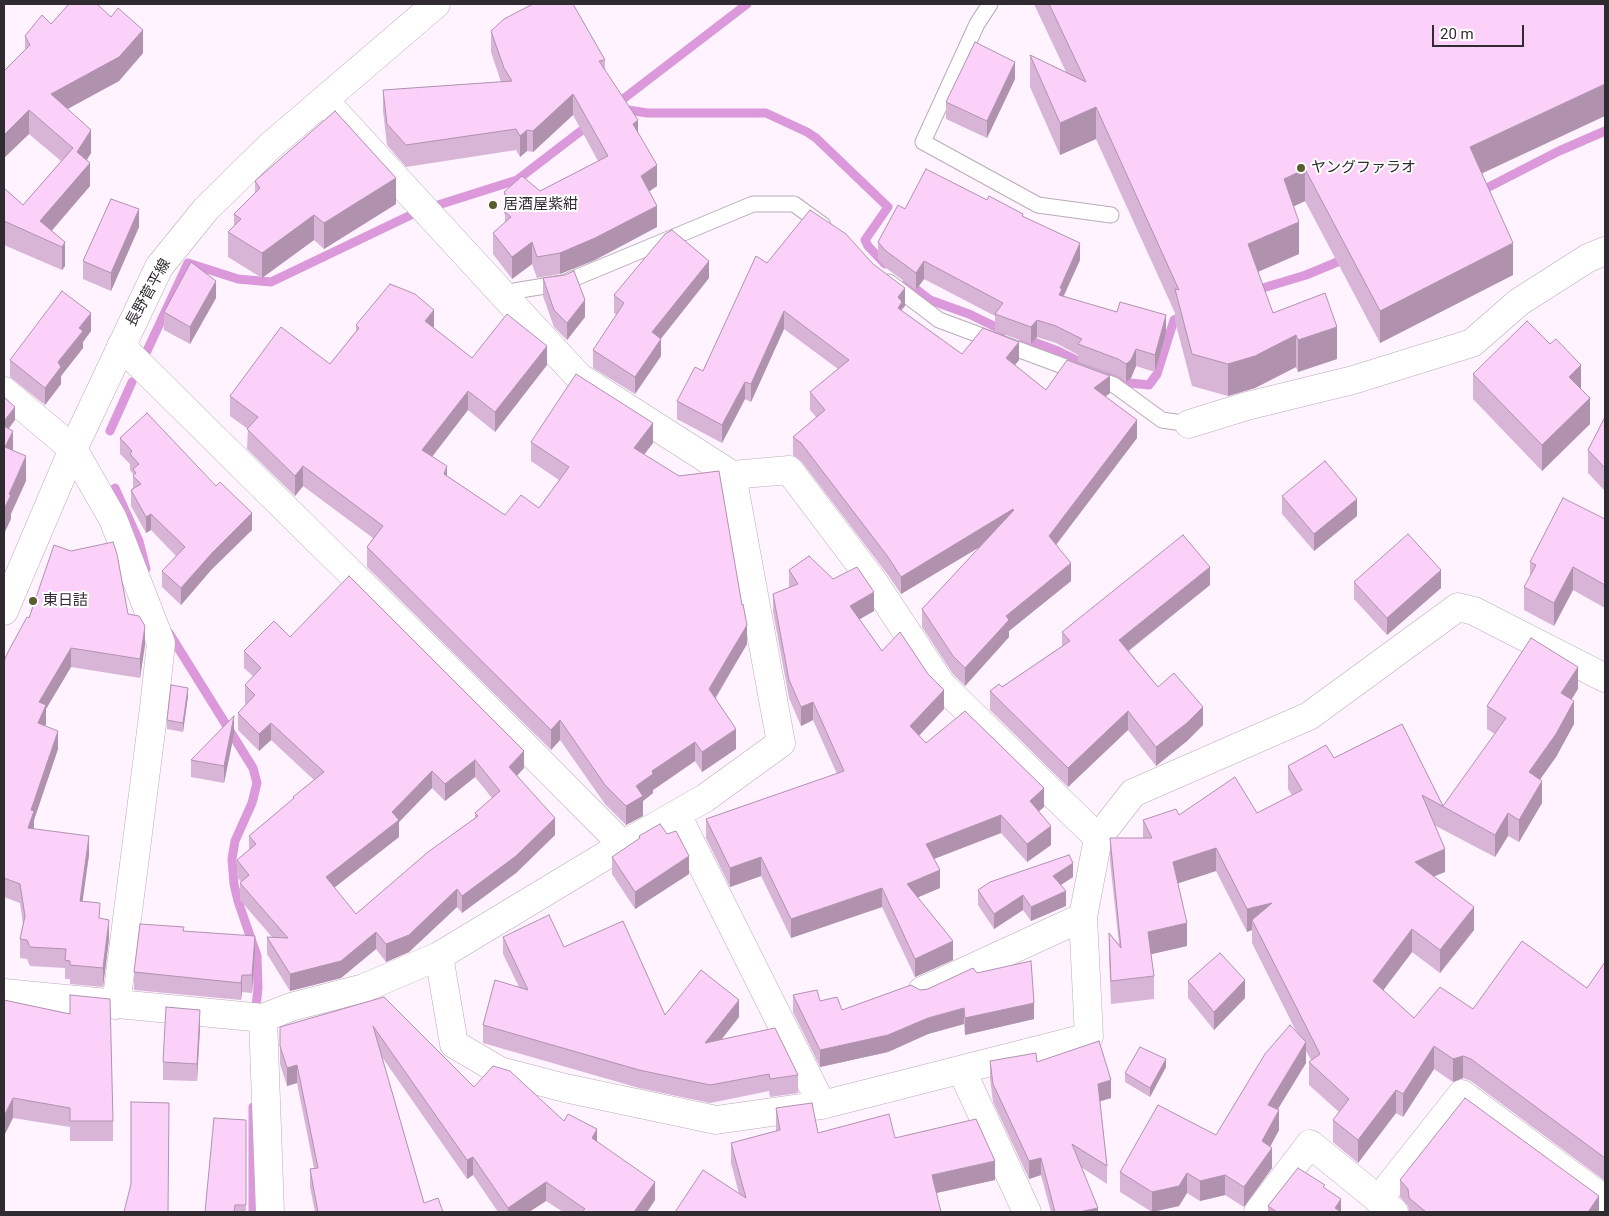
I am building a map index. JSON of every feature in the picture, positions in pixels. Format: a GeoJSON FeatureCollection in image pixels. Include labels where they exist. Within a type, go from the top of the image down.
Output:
{"type":"FeatureCollection","features":[{"type":"Feature","properties":{"kind":"street","name":"長野菅平線"},"geometry":{"type":"LineString","coordinates":[[4,612],[73,450],[160,267],[206,209],[269,147],[436,4]]}},
{"type":"Feature","properties":{"kind":"street"},"geometry":{"type":"LineString","coordinates":[[324,100],[579,377],[732,475],[789,470],[875,584],[941,684],[1098,838]]}},
{"type":"Feature","properties":{"kind":"street"},"geometry":{"type":"LineString","coordinates":[[1189,424],[1247,406],[1353,380],[1472,343],[1519,302],[1588,258],[1605,251]]}},
{"type":"Feature","properties":{"kind":"street"},"geometry":{"type":"LineString","coordinates":[[121,346],[623,845]]}},
{"type":"Feature","properties":{"kind":"street"},"geometry":{"type":"LineString","coordinates":[[4,391],[73,450],[113,518],[161,644],[116,1005]]}},
{"type":"Feature","properties":{"kind":"street"},"geometry":{"type":"LineString","coordinates":[[4,993],[262,1018],[291,1007],[364,988],[439,956],[705,798],[781,743],[732,475]]}},
{"type":"Feature","properties":{"kind":"street"},"geometry":{"type":"LineString","coordinates":[[439,956],[454,1044],[500,1071],[565,1088],[716,1120],[822,1105],[1089,1037],[1083,917],[1098,838],[1133,794],[1309,716],[1458,607],[1474,611],[1605,678]]}},
{"type":"Feature","properties":{"kind":"street"},"geometry":{"type":"LineString","coordinates":[[677,815],[822,1105]]}},
{"type":"Feature","properties":{"kind":"street"},"geometry":{"type":"LineString","coordinates":[[922,991],[1083,917]]}},
{"type":"Feature","properties":{"kind":"street"},"geometry":{"type":"LineString","coordinates":[[262,1018],[270,1212]]}},
{"type":"Feature","properties":{"kind":"street"},"geometry":{"type":"LineString","coordinates":[[962,1070],[1027,1212]]}},
{"type":"Feature","properties":{"kind":"street"},"geometry":{"type":"LineString","coordinates":[[1258,1212],[1310,1144],[1386,1206],[1462,1094],[1605,1200]]}},
{"type":"Feature","properties":{"kind":"lane"},"geometry":{"type":"LineString","coordinates":[[990,4],[977,24],[923,142],[1038,205],[1111,215]]}},
{"type":"Feature","properties":{"kind":"lane"},"geometry":{"type":"LineString","coordinates":[[502,293],[563,283],[753,204],[794,204],[835,233]]}},
{"type":"Feature","properties":{"kind":"lane"},"geometry":{"type":"LineString","coordinates":[[880,275],[939,320],[1114,385],[1162,420],[1189,424]]}},
{"type":"Feature","properties":{"kind":"building"},"geometry":{"type":"Polygon","coordinates":[[[69,4],[97,4],[111,17],[118,8],[143,30],[119,57],[51,94],[91,130],[77,152],[90,163],[40,221],[65,242],[62,247],[4,221],[4,188],[23,205],[73,148],[29,110],[4,135],[4,71],[30,45],[25,36],[42,15],[51,24],[69,4]]]}},
{"type":"Feature","properties":{"kind":"building"},"geometry":{"type":"Polygon","coordinates":[[[533,4],[573,4],[605,60],[599,61],[638,120],[633,124],[657,165],[641,176],[657,206],[595,238],[560,253],[537,257],[532,242],[512,257],[493,233],[511,217],[505,212],[513,205],[504,192],[522,176],[540,191],[608,156],[573,94],[533,131],[527,130],[520,136],[516,129],[406,145],[387,124],[383,90],[512,81],[504,68],[491,31],[504,19],[533,4]]]}},
{"type":"Feature","properties":{"kind":"building","name":"ヤングファラオ"},"geometry":{"type":"Polygon","coordinates":[[[1049,4],[1605,4],[1605,84],[1470,147],[1513,243],[1380,311],[1305,169],[1284,179],[1299,222],[1248,244],[1273,313],[1325,293],[1337,327],[1298,340],[1296,335],[1255,356],[1228,364],[1192,354],[1175,289],[1179,290],[1096,107],[1060,123],[1030,55],[1086,82],[1049,4]]]}},
{"type":"Feature","properties":{"kind":"building"},"geometry":{"type":"Polygon","coordinates":[[[975,42],[1015,62],[987,121],[946,102],[975,42]]]}},
{"type":"Feature","properties":{"kind":"building"},"geometry":{"type":"Polygon","coordinates":[[[335,111],[396,178],[324,223],[314,215],[262,253],[228,232],[241,219],[234,214],[260,188],[255,181],[335,111]]]}},
{"type":"Feature","properties":{"kind":"building"},"geometry":{"type":"Polygon","coordinates":[[[926,169],[987,200],[989,196],[1023,214],[1022,216],[1080,243],[1060,288],[1062,289],[1059,295],[1117,312],[1120,302],[1166,315],[1155,355],[1136,349],[1131,360],[1126,364],[1118,359],[1078,344],[1082,339],[1056,326],[1037,320],[1031,327],[995,314],[1003,303],[924,261],[916,273],[886,251],[878,242],[898,205],[905,209],[926,169]]]}},
{"type":"Feature","properties":{"kind":"building"},"geometry":{"type":"Polygon","coordinates":[[[111,199],[139,209],[111,273],[83,261],[111,199]]]}},
{"type":"Feature","properties":{"kind":"building"},"geometry":{"type":"Polygon","coordinates":[[[810,210],[846,234],[873,264],[905,288],[898,297],[902,302],[898,308],[962,354],[983,328],[1019,342],[1006,358],[1046,390],[1067,360],[1110,376],[1094,388],[1137,420],[1049,536],[1071,563],[1006,616],[1009,620],[965,668],[953,656],[922,609],[1013,509],[901,577],[888,557],[801,443],[793,437],[825,410],[810,392],[849,360],[784,311],[751,384],[745,382],[722,425],[677,401],[695,367],[703,371],[756,256],[767,263],[810,210]]]}},
{"type":"Feature","properties":{"kind":"building"},"geometry":{"type":"Polygon","coordinates":[[[672,230],[709,261],[652,332],[661,339],[635,377],[593,350],[624,303],[614,295],[665,234],[672,230]]]}},
{"type":"Feature","properties":{"kind":"building"},"geometry":{"type":"Polygon","coordinates":[[[191,262],[216,281],[190,327],[164,312],[191,262]]]}},
{"type":"Feature","properties":{"kind":"building"},"geometry":{"type":"Polygon","coordinates":[[[574,271],[585,300],[567,323],[554,310],[543,278],[565,275],[574,271]]]}},
{"type":"Feature","properties":{"kind":"building"},"geometry":{"type":"Polygon","coordinates":[[[390,284],[415,294],[434,310],[425,321],[472,358],[507,314],[547,346],[495,412],[468,391],[422,450],[447,466],[444,474],[505,515],[521,495],[539,508],[569,467],[531,442],[576,374],[653,423],[634,448],[679,476],[719,471],[747,625],[709,689],[736,729],[702,752],[695,742],[652,771],[653,774],[636,786],[643,796],[626,806],[605,785],[560,720],[551,730],[367,547],[383,526],[303,466],[295,476],[247,429],[258,417],[230,396],[281,327],[330,364],[359,328],[356,325],[390,284]]]}},
{"type":"Feature","properties":{"kind":"building"},"geometry":{"type":"Polygon","coordinates":[[[62,291],[91,313],[79,328],[83,331],[58,362],[61,367],[45,388],[10,360],[62,291]]]}},
{"type":"Feature","properties":{"kind":"building"},"geometry":{"type":"Polygon","coordinates":[[[1527,321],[1550,344],[1556,339],[1581,365],[1569,377],[1590,398],[1542,445],[1473,374],[1527,321]]]}},
{"type":"Feature","properties":{"kind":"building"},"geometry":{"type":"Polygon","coordinates":[[[4,397],[15,407],[4,421],[4,397]]]}},
{"type":"Feature","properties":{"kind":"building"},"geometry":{"type":"Polygon","coordinates":[[[147,413],[216,486],[220,482],[252,513],[212,553],[181,588],[162,571],[185,547],[151,514],[146,517],[131,490],[141,484],[133,476],[136,473],[133,469],[139,464],[130,454],[132,451],[120,438],[147,413]]]}},
{"type":"Feature","properties":{"kind":"building"},"geometry":{"type":"Polygon","coordinates":[[[1605,417],[1605,468],[1588,450],[1605,417]]]}},
{"type":"Feature","properties":{"kind":"building"},"geometry":{"type":"Polygon","coordinates":[[[4,426],[13,431],[5,447],[26,456],[4,509],[4,426]]]}},
{"type":"Feature","properties":{"kind":"building"},"geometry":{"type":"Polygon","coordinates":[[[1325,461],[1357,499],[1314,534],[1282,496],[1325,461]]]}},
{"type":"Feature","properties":{"kind":"building"},"geometry":{"type":"Polygon","coordinates":[[[1563,498],[1605,519],[1605,585],[1573,567],[1554,603],[1524,587],[1536,565],[1530,562],[1563,498]]]}},
{"type":"Feature","properties":{"kind":"building"},"geometry":{"type":"Polygon","coordinates":[[[1408,534],[1441,570],[1387,618],[1354,582],[1408,534]]]}},
{"type":"Feature","properties":{"kind":"building"},"geometry":{"type":"Polygon","coordinates":[[[1183,535],[1210,567],[1119,640],[1158,687],[1174,673],[1203,707],[1187,723],[1156,747],[1128,711],[1068,768],[990,691],[999,684],[1002,687],[1070,641],[1062,632],[1183,535]]]}},
{"type":"Feature","properties":{"kind":"building"},"geometry":{"type":"Polygon","coordinates":[[[113,542],[128,614],[139,616],[145,626],[140,659],[71,648],[39,702],[46,705],[38,723],[58,731],[31,810],[34,811],[28,828],[89,836],[80,901],[100,903],[99,918],[109,920],[103,968],[70,965],[70,961],[65,960],[66,949],[30,947],[27,940],[20,939],[25,916],[20,884],[4,878],[4,661],[27,617],[29,618],[54,545],[71,551],[113,542]]]}},
{"type":"Feature","properties":{"kind":"building"},"geometry":{"type":"Polygon","coordinates":[[[809,556],[833,579],[857,567],[874,592],[850,606],[882,651],[900,632],[928,674],[944,690],[910,726],[926,743],[965,711],[1044,788],[1030,801],[1051,826],[1027,844],[1001,815],[926,844],[940,870],[907,884],[953,941],[915,959],[882,888],[791,919],[761,857],[730,868],[706,819],[844,771],[813,702],[801,707],[789,680],[773,594],[798,584],[789,570],[809,556]]]}},
{"type":"Feature","properties":{"kind":"building"},"geometry":{"type":"Polygon","coordinates":[[[349,576],[524,751],[509,767],[555,818],[516,856],[462,896],[457,889],[409,935],[386,944],[376,932],[341,961],[290,974],[267,937],[288,938],[240,883],[249,875],[237,860],[256,844],[249,836],[324,772],[271,723],[259,734],[238,713],[255,695],[245,685],[261,668],[244,651],[274,621],[290,637],[349,576]],[[475,760],[445,784],[432,771],[392,812],[399,820],[326,877],[356,914],[428,852],[478,816],[475,813],[500,791],[475,760]]]}},
{"type":"Feature","properties":{"kind":"building"},"geometry":{"type":"Polygon","coordinates":[[[1531,638],[1578,667],[1561,693],[1574,701],[1556,734],[1529,772],[1542,781],[1519,820],[1508,813],[1495,835],[1422,795],[1445,849],[1415,862],[1474,907],[1440,950],[1412,929],[1373,981],[1414,1018],[1440,987],[1473,1009],[1522,941],[1587,988],[1605,962],[1605,1158],[1471,1059],[1463,1056],[1453,1059],[1434,1046],[1403,1094],[1396,1090],[1358,1140],[1333,1120],[1349,1099],[1309,1062],[1320,1054],[1252,920],[1272,903],[1247,909],[1216,848],[1173,862],[1187,923],[1148,932],[1154,976],[1111,981],[1109,933],[1121,948],[1110,838],[1152,838],[1143,820],[1176,809],[1179,815],[1235,777],[1257,813],[1302,790],[1288,766],[1326,745],[1334,758],[1402,724],[1443,806],[1506,718],[1487,706],[1531,638]]]}},
{"type":"Feature","properties":{"kind":"building"},"geometry":{"type":"Polygon","coordinates":[[[171,685],[188,688],[183,723],[167,720],[171,685]]]}},
{"type":"Feature","properties":{"kind":"building"},"geometry":{"type":"Polygon","coordinates":[[[234,716],[224,766],[191,760],[234,716]]]}},
{"type":"Feature","properties":{"kind":"building"},"geometry":{"type":"Polygon","coordinates":[[[660,824],[667,834],[676,831],[689,856],[635,892],[612,857],[640,838],[639,836],[660,824]]]}},
{"type":"Feature","properties":{"kind":"building"},"geometry":{"type":"Polygon","coordinates":[[[1069,855],[1073,863],[1053,876],[1066,891],[1031,907],[1023,895],[994,914],[978,890],[990,882],[1069,855]]]}},
{"type":"Feature","properties":{"kind":"building"},"geometry":{"type":"Polygon","coordinates":[[[549,915],[564,947],[623,921],[665,1015],[701,970],[739,1000],[705,1043],[775,1028],[798,1075],[770,1079],[769,1074],[710,1085],[639,1070],[483,1025],[495,980],[528,990],[503,937],[549,915]]]}},
{"type":"Feature","properties":{"kind":"building"},"geometry":{"type":"Polygon","coordinates":[[[140,924],[184,927],[183,931],[255,936],[252,975],[242,975],[241,983],[134,972],[140,924]]]}},
{"type":"Feature","properties":{"kind":"building"},"geometry":{"type":"Polygon","coordinates":[[[1220,953],[1245,980],[1214,1012],[1188,981],[1220,953]]]}},
{"type":"Feature","properties":{"kind":"building"},"geometry":{"type":"Polygon","coordinates":[[[1031,961],[1034,1003],[965,1018],[964,1008],[928,1018],[888,1035],[820,1050],[793,995],[817,990],[820,1001],[837,997],[842,1010],[911,985],[920,990],[928,989],[973,968],[977,973],[1031,961]]]}},
{"type":"Feature","properties":{"kind":"building"},"geometry":{"type":"Polygon","coordinates":[[[70,995],[110,999],[113,1121],[70,1121],[70,1108],[13,1098],[4,1116],[4,1000],[70,1014],[70,995]]]}},
{"type":"Feature","properties":{"kind":"building"},"geometry":{"type":"Polygon","coordinates":[[[384,997],[474,1087],[493,1066],[510,1071],[564,1121],[568,1114],[597,1129],[592,1138],[655,1182],[634,1212],[582,1212],[585,1209],[546,1182],[508,1208],[473,1157],[467,1160],[373,1026],[424,1203],[438,1198],[443,1212],[318,1212],[310,1169],[318,1168],[297,1065],[287,1068],[280,1046],[280,1027],[384,997]]]}},
{"type":"Feature","properties":{"kind":"building"},"geometry":{"type":"Polygon","coordinates":[[[166,1007],[200,1010],[197,1064],[163,1062],[166,1007]]]}},
{"type":"Feature","properties":{"kind":"building"},"geometry":{"type":"Polygon","coordinates":[[[1290,1025],[1306,1042],[1268,1105],[1279,1110],[1262,1141],[1272,1148],[1244,1187],[1225,1175],[1200,1181],[1187,1173],[1179,1186],[1152,1192],[1120,1172],[1158,1105],[1216,1135],[1265,1054],[1290,1025]]]}},
{"type":"Feature","properties":{"kind":"building"},"geometry":{"type":"Polygon","coordinates":[[[1099,1041],[1111,1080],[1098,1084],[1107,1166],[1072,1144],[1098,1208],[1079,1212],[1055,1212],[1041,1158],[1029,1161],[993,1084],[990,1061],[1036,1053],[1037,1062],[1099,1041]]]}},
{"type":"Feature","properties":{"kind":"building"},"geometry":{"type":"Polygon","coordinates":[[[1140,1047],[1166,1059],[1150,1088],[1125,1073],[1140,1047]]]}},
{"type":"Feature","properties":{"kind":"building"},"geometry":{"type":"Polygon","coordinates":[[[1465,1098],[1599,1196],[1588,1212],[1426,1212],[1409,1198],[1408,1189],[1400,1180],[1465,1098]]]}},
{"type":"Feature","properties":{"kind":"building"},"geometry":{"type":"Polygon","coordinates":[[[131,1102],[169,1103],[168,1212],[124,1212],[131,1184],[131,1102]]]}},
{"type":"Feature","properties":{"kind":"building"},"geometry":{"type":"Polygon","coordinates":[[[812,1103],[818,1133],[889,1114],[895,1138],[976,1119],[995,1161],[932,1175],[941,1212],[675,1212],[703,1170],[746,1198],[731,1143],[780,1130],[776,1108],[812,1103]]]}},
{"type":"Feature","properties":{"kind":"building"},"geometry":{"type":"Polygon","coordinates":[[[214,1118],[246,1120],[246,1205],[235,1205],[234,1212],[205,1212],[214,1118]]]}},
{"type":"Feature","properties":{"kind":"building"},"geometry":{"type":"Polygon","coordinates":[[[1298,1168],[1325,1185],[1323,1187],[1341,1199],[1335,1208],[1341,1212],[1277,1212],[1268,1206],[1298,1168]]]}},
{"type":"Feature","properties":{"kind":"waterway"},"geometry":{"type":"LineString","coordinates":[[614,106],[747,4]]}},
{"type":"Feature","properties":{"kind":"waterway"},"geometry":{"type":"LineString","coordinates":[[622,109],[647,113],[766,113],[807,132],[816,138],[888,207],[865,240],[868,246],[885,264]]}},
{"type":"Feature","properties":{"kind":"waterway"},"geometry":{"type":"LineString","coordinates":[[438,205],[517,180],[590,124]]}},
{"type":"Feature","properties":{"kind":"waterway"},"geometry":{"type":"LineString","coordinates":[[1479,192],[1559,151],[1605,131]]}},
{"type":"Feature","properties":{"kind":"waterway"},"geometry":{"type":"LineString","coordinates":[[146,353],[188,263],[238,279],[271,282],[415,213]]}},
{"type":"Feature","properties":{"kind":"waterway"},"geometry":{"type":"LineString","coordinates":[[1253,291],[1306,275],[1347,258]]}},
{"type":"Feature","properties":{"kind":"waterway"},"geometry":{"type":"LineString","coordinates":[[907,282],[930,300],[969,314],[1004,331]]}},
{"type":"Feature","properties":{"kind":"waterway"},"geometry":{"type":"LineString","coordinates":[[1023,338],[1058,351],[1112,378],[1130,383],[1149,385],[1157,374],[1174,320],[1184,315]]}},
{"type":"Feature","properties":{"kind":"waterway"},"geometry":{"type":"LineString","coordinates":[[110,431],[132,382]]}},
{"type":"Feature","properties":{"kind":"waterway"},"geometry":{"type":"LineString","coordinates":[[115,488],[139,541],[146,569]]}},
{"type":"Feature","properties":{"kind":"waterway"},"geometry":{"type":"LineString","coordinates":[[169,633],[253,768],[257,783],[252,803],[235,841],[232,859],[234,884],[238,901],[257,956],[258,988],[256,1007]]}},
{"type":"Feature","properties":{"kind":"waterway"},"geometry":{"type":"LineString","coordinates":[[253,1107],[253,1212]]}},
{"type":"Feature","properties":{"kind":"place","name":"ヤングファラオ"},"geometry":{"type":"Point","coordinates":[1301,168]}},
{"type":"Feature","properties":{"kind":"place","name":"居酒屋紫紺"},"geometry":{"type":"Point","coordinates":[493,205]}},
{"type":"Feature","properties":{"kind":"place","name":"東日詰"},"geometry":{"type":"Point","coordinates":[33,601]}}]}
